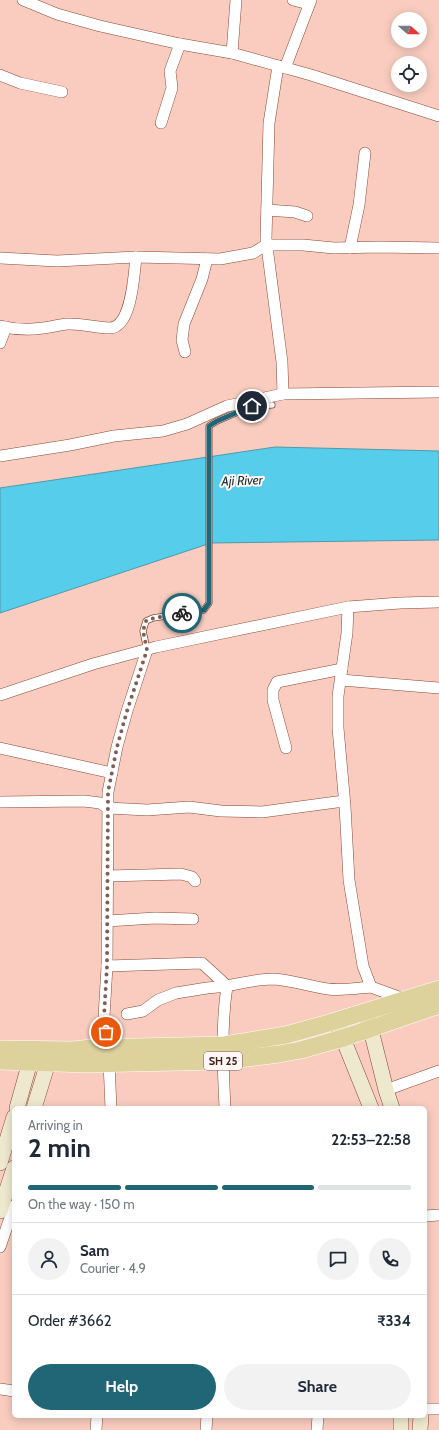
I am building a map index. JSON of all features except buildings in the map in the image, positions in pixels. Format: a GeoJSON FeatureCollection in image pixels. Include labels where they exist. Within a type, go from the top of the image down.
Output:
{"type":"FeatureCollection","features":[{"type":"Feature","properties":{"kind":"main road"},"geometry":{"type":"LineString","coordinates":[[223,1053],[366,1012],[407,1007],[439,989]]}},
{"type":"Feature","properties":{"kind":"main road","name":"SH 25"},"geometry":{"type":"LineString","coordinates":[[0,1061],[32,1056],[50,1056],[88,1064],[108,1055],[301,1050],[343,1038],[370,1028],[407,1007],[439,1005]]}},
{"type":"Feature","properties":{"kind":"main road"},"geometry":{"type":"LineString","coordinates":[[0,1049],[32,1056]]}},
{"type":"Feature","properties":{"kind":"street"},"geometry":{"type":"LineString","coordinates":[[23,0],[57,14],[100,26],[180,44],[232,53],[281,66],[439,116]]}},
{"type":"Feature","properties":{"kind":"street"},"geometry":{"type":"LineString","coordinates":[[232,53],[236,0]]}},
{"type":"Feature","properties":{"kind":"street"},"geometry":{"type":"LineString","coordinates":[[283,394],[282,362],[266,245],[266,210],[269,123],[281,66],[310,2],[293,0]]}},
{"type":"Feature","properties":{"kind":"street"},"geometry":{"type":"LineString","coordinates":[[162,123],[172,88],[170,71],[180,44]]}},
{"type":"Feature","properties":{"kind":"street"},"geometry":{"type":"LineString","coordinates":[[0,75],[20,82],[62,92]]}},
{"type":"Feature","properties":{"kind":"street"},"geometry":{"type":"LineString","coordinates":[[350,248],[359,205],[365,153]]}},
{"type":"Feature","properties":{"kind":"street"},"geometry":{"type":"LineString","coordinates":[[266,210],[295,212],[307,216]]}},
{"type":"Feature","properties":{"kind":"street"},"geometry":{"type":"LineString","coordinates":[[0,258],[58,261],[136,257],[207,259],[253,253],[266,245],[334,248],[439,248]]}},
{"type":"Feature","properties":{"kind":"street"},"geometry":{"type":"LineString","coordinates":[[0,344],[3,327],[42,328],[67,324],[82,324],[112,328],[119,324],[124,318],[128,307],[136,257]]}},
{"type":"Feature","properties":{"kind":"street"},"geometry":{"type":"LineString","coordinates":[[185,352],[182,340],[184,324],[202,279],[207,259]]}},
{"type":"Feature","properties":{"kind":"street"},"geometry":{"type":"LineString","coordinates":[[0,456],[70,445],[114,436],[163,430],[187,424],[227,406],[283,394],[439,392]]}},
{"type":"Feature","properties":{"kind":"street"},"geometry":{"type":"LineString","coordinates":[[0,695],[94,664],[147,650],[348,607],[439,602]]}},
{"type":"Feature","properties":{"kind":"street"},"geometry":{"type":"LineString","coordinates":[[348,607],[347,633],[338,696],[338,728],[349,880],[363,966],[371,987]]}},
{"type":"Feature","properties":{"kind":"street"},"geometry":{"type":"LineString","coordinates":[[110,1106],[108,1055],[104,1017],[108,921],[108,792],[127,711],[147,650]]}},
{"type":"Feature","properties":{"kind":"street"},"geometry":{"type":"LineString","coordinates":[[286,748],[273,700],[273,690],[277,682],[341,675],[439,688]]}},
{"type":"Feature","properties":{"kind":"street"},"geometry":{"type":"LineString","coordinates":[[0,748],[112,773]]}},
{"type":"Feature","properties":{"kind":"street"},"geometry":{"type":"LineString","coordinates":[[0,802],[84,801],[100,803],[108,808],[147,810],[189,807],[221,811],[262,812],[344,801]]}},
{"type":"Feature","properties":{"kind":"street"},"geometry":{"type":"LineString","coordinates":[[108,876],[181,874],[192,877],[194,881]]}},
{"type":"Feature","properties":{"kind":"street"},"geometry":{"type":"LineString","coordinates":[[108,921],[155,918],[193,918]]}},
{"type":"Feature","properties":{"kind":"street"},"geometry":{"type":"LineString","coordinates":[[107,966],[202,963],[227,986]]}},
{"type":"Feature","properties":{"kind":"street"},"geometry":{"type":"LineString","coordinates":[[127,1014],[143,1010],[158,1000],[176,993],[227,986],[256,980],[273,980],[316,985],[328,989],[344,990],[371,987],[407,1007]]}},
{"type":"Feature","properties":{"kind":"street"},"geometry":{"type":"LineString","coordinates":[[225,1106],[223,1053],[227,986]]}},
{"type":"Feature","properties":{"kind":"street"},"geometry":{"type":"LineString","coordinates":[[366,1012],[391,1106]]}},
{"type":"Feature","properties":{"kind":"street"},"geometry":{"type":"LineString","coordinates":[[336,1021],[370,1106]]}},
{"type":"Feature","properties":{"kind":"street"},"geometry":{"type":"LineString","coordinates":[[18,1106],[32,1056]]}},
{"type":"Feature","properties":{"kind":"street"},"geometry":{"type":"LineString","coordinates":[[35,1106],[50,1056]]}},
{"type":"Feature","properties":{"kind":"street"},"geometry":{"type":"LineString","coordinates":[[386,1090],[439,1071]]}},
{"type":"Feature","properties":{"kind":"street"},"geometry":{"type":"LineString","coordinates":[[0,1163],[12,1124]]}},
{"type":"Feature","properties":{"kind":"street"},"geometry":{"type":"LineString","coordinates":[[0,1211],[12,1174]]}},
{"type":"Feature","properties":{"kind":"street"},"geometry":{"type":"LineString","coordinates":[[0,1247],[12,1212]]}},
{"type":"Feature","properties":{"kind":"street"},"geometry":{"type":"LineString","coordinates":[[427,1216],[439,1215]]}},
{"type":"Feature","properties":{"kind":"street"},"geometry":{"type":"LineString","coordinates":[[0,1389],[12,1391]]}},
{"type":"Feature","properties":{"kind":"street"},"geometry":{"type":"LineString","coordinates":[[427,1409],[439,1409]]}},
{"type":"Feature","properties":{"kind":"street"},"geometry":{"type":"LineString","coordinates":[[96,1430],[97,1418]]}},
{"type":"Feature","properties":{"kind":"street"},"geometry":{"type":"LineString","coordinates":[[206,1430],[207,1418]]}},
{"type":"Feature","properties":{"kind":"street"},"geometry":{"type":"LineString","coordinates":[[317,1430],[318,1418]]}},
{"type":"Feature","properties":{"kind":"street"},"geometry":{"type":"LineString","coordinates":[[401,1418],[401,1430]]}},
{"type":"Feature","properties":{"kind":"street"},"geometry":{"type":"LineString","coordinates":[[420,1430],[421,1418]]}},
{"type":"Feature","properties":{"kind":"lane"},"geometry":{"type":"LineString","coordinates":[[147,650],[143,631],[146,621],[154,618],[204,610],[209,603],[209,426],[252,406],[272,405]]}},
{"type":"Feature","properties":{"kind":"water","name":"Aji River"},"geometry":{"type":"Polygon","coordinates":[[[275,447],[439,451],[439,540],[211,543],[0,613],[0,488],[275,447]]]}},
{"type":"Feature","properties":{"kind":"way so far"},"geometry":{"type":"LineString","coordinates":[[106,1032],[104,1017],[108,921],[108,792],[117,747],[147,650],[143,631],[146,621],[182,613]]}},
{"type":"Feature","properties":{"kind":"route"},"geometry":{"type":"LineString","coordinates":[[182,613],[204,610],[209,603],[209,426],[252,406]]}}]}
